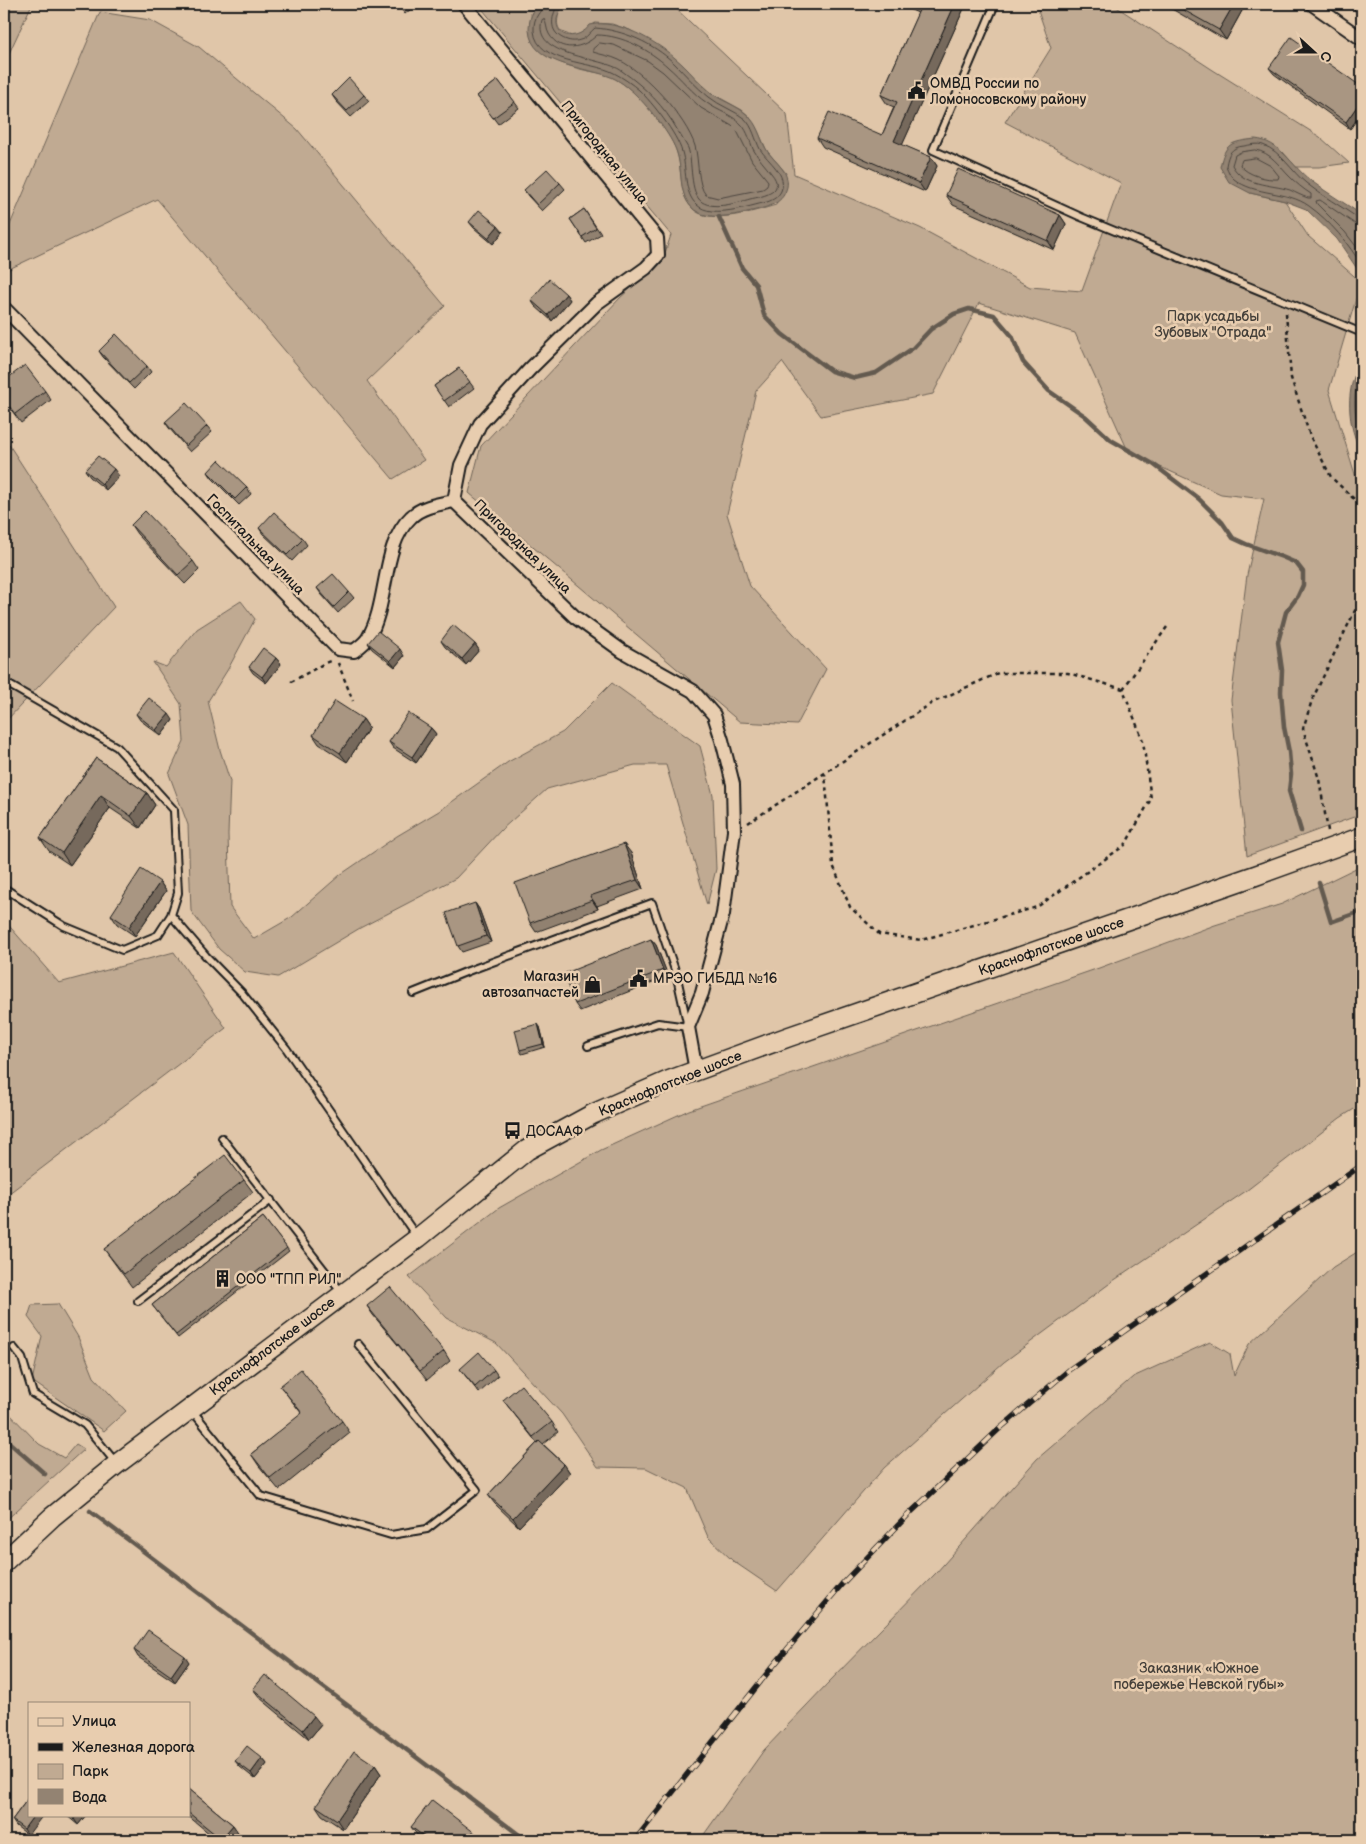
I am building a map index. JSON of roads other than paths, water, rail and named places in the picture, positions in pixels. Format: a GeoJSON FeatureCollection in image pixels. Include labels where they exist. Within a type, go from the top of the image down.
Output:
{"type":"FeatureCollection","features":[{"type":"Feature","properties":{"kind":"main road","name":"Краснофлотское шоссе"},"geometry":{"type":"LineString","coordinates":[[4,1562],[52,1516],[117,1464],[418,1238],[527,1150],[593,1114],[696,1071],[788,1037],[1362,837]]}},
{"type":"Feature","properties":{"kind":"street","name":"Пригородная улица"},"geometry":{"type":"LineString","coordinates":[[464,4],[657,238],[658,255],[646,268],[597,304],[530,369],[480,424],[461,465],[454,501],[575,617],[622,651],[693,691],[714,715],[733,784],[734,831],[723,914],[702,992],[688,1027]]}},
{"type":"Feature","properties":{"kind":"street"},"geometry":{"type":"LineString","coordinates":[[1312,4],[1362,39]]}},
{"type":"Feature","properties":{"kind":"street","name":"Госпитальная улица"},"geometry":{"type":"LineString","coordinates":[[4,309],[338,649],[354,651],[367,640],[374,626],[398,532],[412,516],[429,507],[454,501]]}},
{"type":"Feature","properties":{"kind":"street"},"geometry":{"type":"LineString","coordinates":[[688,1027],[696,1071]]}},
{"type":"Feature","properties":{"kind":"lane"},"geometry":{"type":"LineString","coordinates":[[995,4],[933,150],[1081,217],[1362,333]]}},
{"type":"Feature","properties":{"kind":"lane"},"geometry":{"type":"LineString","coordinates":[[4,682],[116,747],[174,810],[178,893],[171,915],[158,935],[122,950],[64,926],[4,888]]}},
{"type":"Feature","properties":{"kind":"lane"},"geometry":{"type":"LineString","coordinates":[[413,994],[468,971],[652,904],[676,973],[688,1027],[658,1023],[588,1046]]}},
{"type":"Feature","properties":{"kind":"lane"},"geometry":{"type":"LineString","coordinates":[[171,915],[206,956],[242,993],[286,1048],[418,1238]]}},
{"type":"Feature","properties":{"kind":"lane"},"geometry":{"type":"LineString","coordinates":[[222,1138],[342,1294]]}},
{"type":"Feature","properties":{"kind":"lane"},"geometry":{"type":"LineString","coordinates":[[138,1301],[271,1200]]}},
{"type":"Feature","properties":{"kind":"lane"},"geometry":{"type":"LineString","coordinates":[[191,1408],[261,1496],[391,1535],[427,1529],[477,1490],[358,1344]]}},
{"type":"Feature","properties":{"kind":"lane"},"geometry":{"type":"LineString","coordinates":[[14,1348],[22,1358],[33,1394],[85,1425],[117,1464]]}},
{"type":"Feature","properties":{"kind":"water"},"geometry":{"type":"Polygon","coordinates":[[[540,4],[563,4],[557,19],[557,26],[560,31],[569,36],[580,33],[590,25],[600,24],[623,28],[647,38],[667,51],[713,94],[743,111],[754,123],[768,152],[784,172],[787,187],[783,197],[767,207],[735,215],[713,216],[695,210],[688,202],[683,191],[678,158],[674,146],[660,122],[636,95],[612,77],[573,67],[549,58],[539,51],[532,42],[529,30],[530,19],[540,4]]]}},
{"type":"Feature","properties":{"kind":"water"},"geometry":{"type":"Polygon","coordinates":[[[1255,139],[1272,144],[1310,180],[1362,215],[1362,276],[1337,239],[1306,209],[1285,201],[1250,193],[1229,182],[1220,167],[1224,152],[1235,143],[1255,139]]]}},
{"type":"Feature","properties":{"kind":"water"},"geometry":{"type":"Polygon","coordinates":[[[1362,363],[1362,452],[1353,431],[1350,394],[1356,372],[1362,363]]]}},
{"type":"Feature","properties":{"kind":"waterway"},"geometry":{"type":"LineString","coordinates":[[719,217],[742,268],[756,285],[764,315],[782,334],[831,371],[855,378],[876,373],[913,348],[931,329],[954,314],[969,309],[994,315],[1012,336],[1023,362],[1049,391],[1085,416],[1111,440],[1153,464],[1199,499],[1222,522],[1233,538],[1296,563],[1303,572],[1303,585],[1298,596],[1286,612],[1278,642],[1282,670],[1281,692],[1284,727],[1291,774],[1289,791],[1301,831]]}},
{"type":"Feature","properties":{"kind":"waterway"},"geometry":{"type":"LineString","coordinates":[[1319,883],[1331,922],[1362,911]]}},
{"type":"Feature","properties":{"kind":"waterway"},"geometry":{"type":"LineString","coordinates":[[4,1438],[45,1474]]}},
{"type":"Feature","properties":{"kind":"waterway"},"geometry":{"type":"LineString","coordinates":[[90,1511],[526,1840]]}},
{"type":"Feature","properties":{"kind":"railway"},"geometry":{"type":"LineString","coordinates":[[635,1840],[769,1671],[842,1584],[907,1516],[997,1431],[1070,1369],[1362,1165]]}},
{"type":"Feature","properties":{"kind":"place","name":"ОМВД России по Ломоносовскому району"},"geometry":{"type":"Point","coordinates":[916,91]}},
{"type":"Feature","properties":{"kind":"place","name":"МРЭО ГИБДД №16"},"geometry":{"type":"Point","coordinates":[639,978]}},
{"type":"Feature","properties":{"kind":"place","name":"Магазин автозапчастей"},"geometry":{"type":"Point","coordinates":[593,984]}},
{"type":"Feature","properties":{"kind":"place","name":"ДОСААФ"},"geometry":{"type":"Point","coordinates":[512,1131]}},
{"type":"Feature","properties":{"kind":"place","name":"ООО \"ТПП РИЛ\""},"geometry":{"type":"Point","coordinates":[222,1279]}},
{"type":"Feature","properties":{"kind":"park label","name":"Парк усадьбы Зубовых \"Отрада\""},"geometry":{"type":"Point","coordinates":[1213,324]}},
{"type":"Feature","properties":{"kind":"park label","name":"Заказник «Южное побережье Невской губы»"},"geometry":{"type":"Point","coordinates":[1199,1676]}}]}
